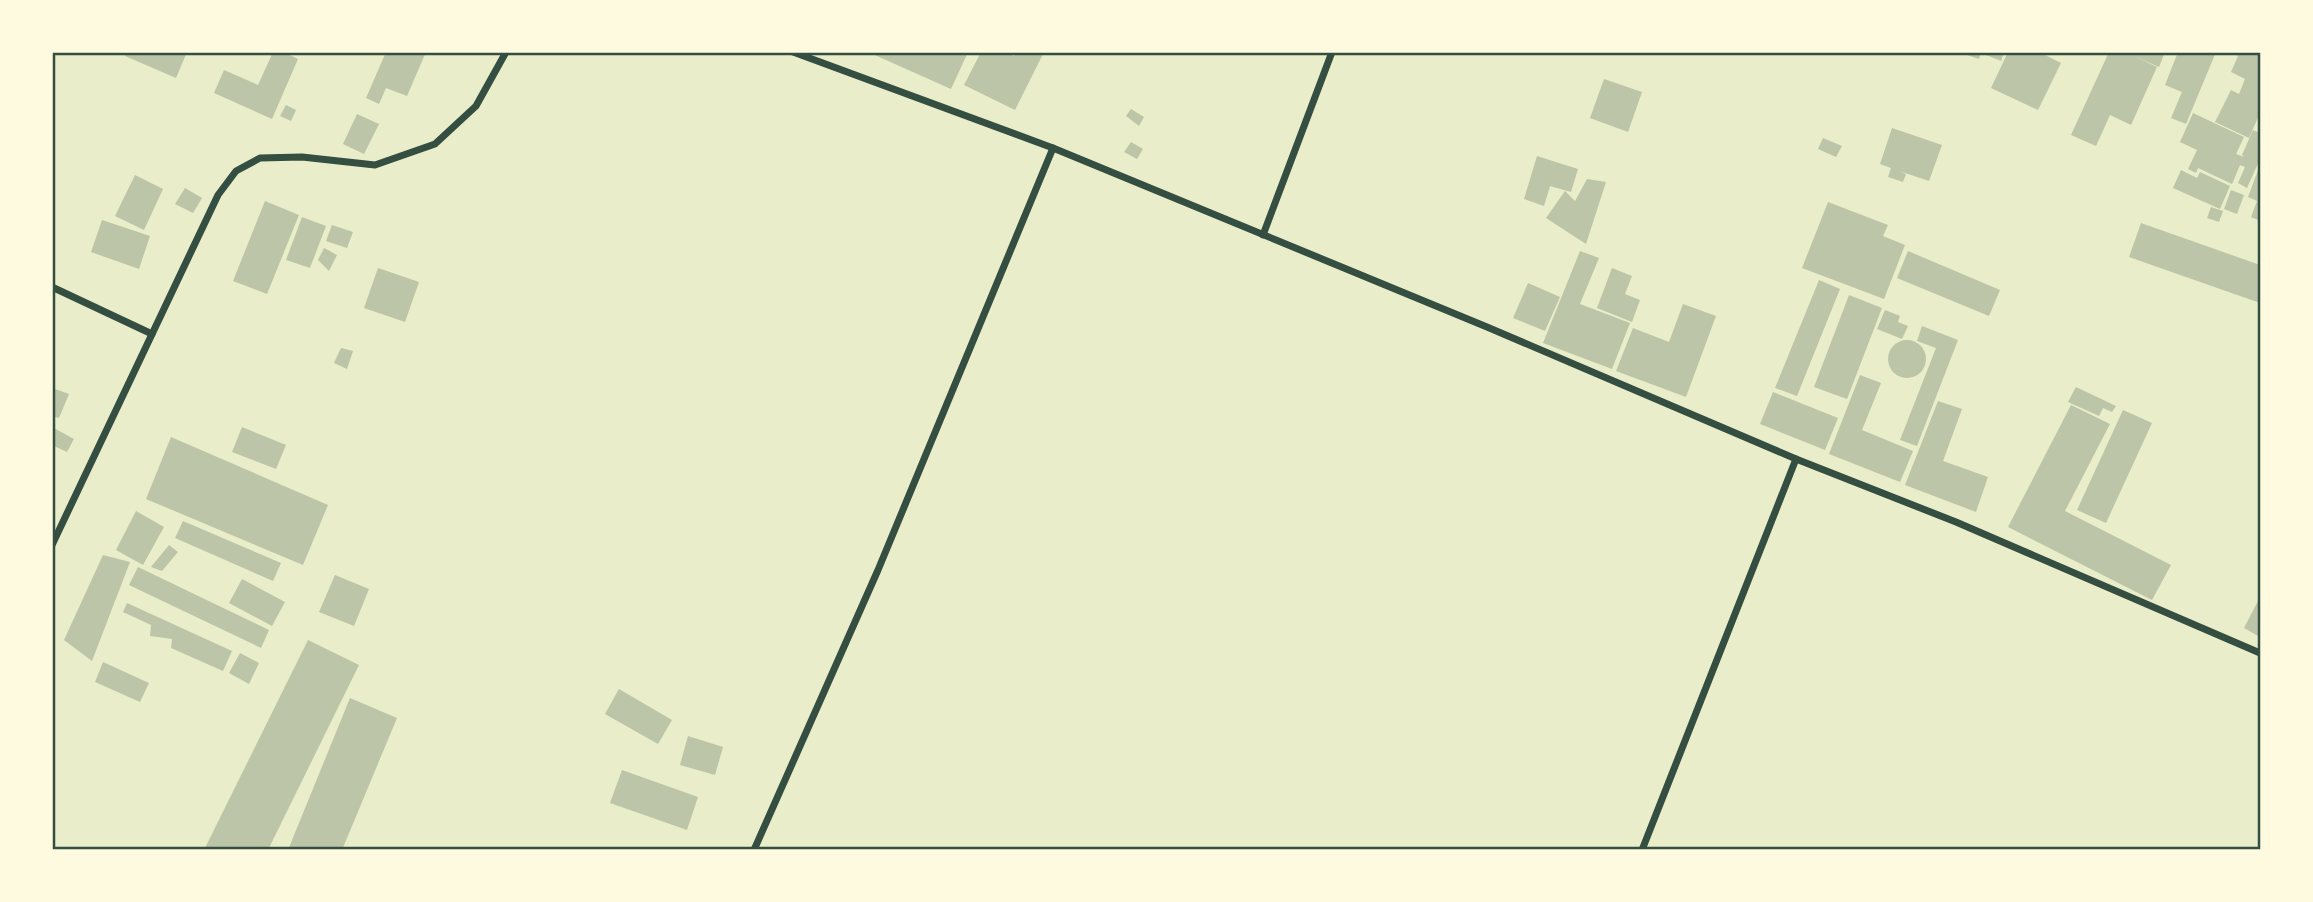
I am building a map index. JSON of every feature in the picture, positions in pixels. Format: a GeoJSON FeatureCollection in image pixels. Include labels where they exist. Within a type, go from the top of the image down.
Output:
{"type":"FeatureCollection","features":[{"type":"Feature","properties":{"kind":"street"},"geometry":{"type":"LineString","coordinates":[[52,545],[218,195],[236,171],[260,158],[302,157],[375,165],[436,144],[476,106],[506,52]]}},
{"type":"Feature","properties":{"kind":"street"},"geometry":{"type":"LineString","coordinates":[[793,52],[1053,148],[1488,327],[2260,653]]}},
{"type":"Feature","properties":{"kind":"street"},"geometry":{"type":"LineString","coordinates":[[1263,235],[1332,52]]}},
{"type":"Feature","properties":{"kind":"street"},"geometry":{"type":"LineString","coordinates":[[754,849],[878,570],[1053,148]]}},
{"type":"Feature","properties":{"kind":"street"},"geometry":{"type":"LineString","coordinates":[[52,287],[152,334]]}},
{"type":"Feature","properties":{"kind":"street"},"geometry":{"type":"LineString","coordinates":[[1642,849],[1796,459]]}},
{"type":"Feature","properties":{"kind":"building"},"geometry":{"type":"Polygon","coordinates":[[[127,52],[187,52],[176,78],[125,56],[127,52]]]}},
{"type":"Feature","properties":{"kind":"building"},"geometry":{"type":"Polygon","coordinates":[[[273,52],[284,52],[298,59],[272,119],[214,93],[224,70],[258,85],[273,52]]]}},
{"type":"Feature","properties":{"kind":"building"},"geometry":{"type":"Polygon","coordinates":[[[386,52],[426,52],[407,96],[386,88],[379,104],[366,98],[386,52]]]}},
{"type":"Feature","properties":{"kind":"building"},"geometry":{"type":"Polygon","coordinates":[[[868,52],[968,52],[951,89],[868,52]]]}},
{"type":"Feature","properties":{"kind":"building"},"geometry":{"type":"Polygon","coordinates":[[[981,52],[1007,52],[1014,56],[1016,52],[1044,52],[1015,110],[964,85],[981,52]]]}},
{"type":"Feature","properties":{"kind":"building"},"geometry":{"type":"Polygon","coordinates":[[[2004,52],[2001,61],[1981,53],[1979,59],[1961,53],[2004,52]]]}},
{"type":"Feature","properties":{"kind":"building"},"geometry":{"type":"Polygon","coordinates":[[[2008,52],[2039,52],[2061,63],[2038,110],[1991,88],[2008,52]]]}},
{"type":"Feature","properties":{"kind":"building"},"geometry":{"type":"Polygon","coordinates":[[[2109,52],[2165,52],[2159,67],[2134,56],[2157,67],[2131,125],[2110,115],[2096,146],[2071,135],[2109,52]]]}},
{"type":"Feature","properties":{"kind":"building"},"geometry":{"type":"Polygon","coordinates":[[[2178,52],[2216,52],[2186,124],[2171,118],[2182,92],[2165,85],[2178,52]]]}},
{"type":"Feature","properties":{"kind":"building"},"geometry":{"type":"Polygon","coordinates":[[[2231,52],[2260,52],[2260,113],[2249,138],[2215,122],[2231,90],[2239,94],[2245,79],[2231,72],[2238,56],[2231,52]]]}},
{"type":"Feature","properties":{"kind":"building"},"geometry":{"type":"Polygon","coordinates":[[[1604,79],[1642,92],[1628,132],[1590,118],[1604,79]]]}},
{"type":"Feature","properties":{"kind":"building"},"geometry":{"type":"Polygon","coordinates":[[[286,105],[296,110],[291,121],[280,116],[286,105]]]}},
{"type":"Feature","properties":{"kind":"building"},"geometry":{"type":"Polygon","coordinates":[[[1131,109],[1144,117],[1139,126],[1126,116],[1131,109]]]}},
{"type":"Feature","properties":{"kind":"building"},"geometry":{"type":"Polygon","coordinates":[[[2193,113],[2244,137],[2236,154],[2244,157],[2242,155],[2253,130],[2260,133],[2260,159],[2247,188],[2238,183],[2245,167],[2240,165],[2232,184],[2198,168],[2196,173],[2188,169],[2197,150],[2180,142],[2193,113]]]}},
{"type":"Feature","properties":{"kind":"building"},"geometry":{"type":"Polygon","coordinates":[[[357,114],[379,124],[364,154],[343,144],[357,114]]]}},
{"type":"Feature","properties":{"kind":"building"},"geometry":{"type":"Polygon","coordinates":[[[1892,128],[1942,145],[1929,181],[1899,171],[1906,174],[1903,182],[1888,177],[1891,168],[1880,164],[1892,128]]]}},
{"type":"Feature","properties":{"kind":"building"},"geometry":{"type":"Polygon","coordinates":[[[1823,138],[1842,146],[1836,157],[1818,149],[1823,138]]]}},
{"type":"Feature","properties":{"kind":"building"},"geometry":{"type":"Polygon","coordinates":[[[1131,142],[1143,149],[1137,159],[1124,152],[1131,142]]]}},
{"type":"Feature","properties":{"kind":"building"},"geometry":{"type":"Polygon","coordinates":[[[1537,156],[1578,169],[1571,192],[1550,186],[1544,206],[1524,199],[1537,156]]]}},
{"type":"Feature","properties":{"kind":"building"},"geometry":{"type":"Polygon","coordinates":[[[2260,165],[2260,221],[2251,217],[2257,201],[2248,197],[2260,165]]]}},
{"type":"Feature","properties":{"kind":"building"},"geometry":{"type":"Polygon","coordinates":[[[2181,170],[2197,178],[2200,172],[2230,186],[2220,209],[2173,188],[2181,170]]]}},
{"type":"Feature","properties":{"kind":"building"},"geometry":{"type":"Polygon","coordinates":[[[135,175],[163,189],[144,230],[115,216],[135,175]]]}},
{"type":"Feature","properties":{"kind":"building"},"geometry":{"type":"Polygon","coordinates":[[[1587,179],[1606,182],[1586,244],[1546,218],[1565,191],[1575,201],[1587,179]]]}},
{"type":"Feature","properties":{"kind":"building"},"geometry":{"type":"Polygon","coordinates":[[[185,188],[202,198],[193,213],[175,204],[185,188]]]}},
{"type":"Feature","properties":{"kind":"building"},"geometry":{"type":"Polygon","coordinates":[[[2231,190],[2244,195],[2237,214],[2224,209],[2231,190]]]}},
{"type":"Feature","properties":{"kind":"building"},"geometry":{"type":"Polygon","coordinates":[[[265,201],[299,215],[267,294],[233,281],[265,201]]]}},
{"type":"Feature","properties":{"kind":"building"},"geometry":{"type":"Polygon","coordinates":[[[1828,202],[1888,225],[1883,236],[1905,245],[1884,299],[1802,268],[1828,202]]]}},
{"type":"Feature","properties":{"kind":"building"},"geometry":{"type":"Polygon","coordinates":[[[2211,207],[2223,211],[2219,222],[2207,218],[2211,207]]]}},
{"type":"Feature","properties":{"kind":"building"},"geometry":{"type":"Polygon","coordinates":[[[302,217],[326,226],[310,268],[286,260],[302,217]]]}},
{"type":"Feature","properties":{"kind":"building"},"geometry":{"type":"Polygon","coordinates":[[[102,220],[150,236],[139,269],[91,252],[102,220]]]}},
{"type":"Feature","properties":{"kind":"building"},"geometry":{"type":"Polygon","coordinates":[[[2141,223],[2260,265],[2260,303],[2129,257],[2141,223]]]}},
{"type":"Feature","properties":{"kind":"building"},"geometry":{"type":"Polygon","coordinates":[[[332,225],[353,232],[347,248],[326,241],[332,225]]]}},
{"type":"Feature","properties":{"kind":"building"},"geometry":{"type":"Polygon","coordinates":[[[324,248],[337,255],[329,271],[318,260],[324,248]]]}},
{"type":"Feature","properties":{"kind":"building"},"geometry":{"type":"Polygon","coordinates":[[[1580,251],[1599,258],[1580,304],[1630,323],[1612,369],[1543,343],[1580,251]]]}},
{"type":"Feature","properties":{"kind":"building"},"geometry":{"type":"Polygon","coordinates":[[[1908,251],[2000,290],[1989,316],[1897,278],[1908,251]]]}},
{"type":"Feature","properties":{"kind":"building"},"geometry":{"type":"Polygon","coordinates":[[[378,268],[419,282],[405,322],[364,308],[378,268]]]}},
{"type":"Feature","properties":{"kind":"building"},"geometry":{"type":"Polygon","coordinates":[[[1612,268],[1632,276],[1625,294],[1640,300],[1632,322],[1597,308],[1612,268]]]}},
{"type":"Feature","properties":{"kind":"building"},"geometry":{"type":"Polygon","coordinates":[[[1819,280],[1840,289],[1797,396],[1775,388],[1819,280]]]}},
{"type":"Feature","properties":{"kind":"building"},"geometry":{"type":"Polygon","coordinates":[[[1528,283],[1560,297],[1545,331],[1513,318],[1528,283]]]}},
{"type":"Feature","properties":{"kind":"building"},"geometry":{"type":"Polygon","coordinates":[[[1849,295],[1882,308],[1847,399],[1814,387],[1849,295]]]}},
{"type":"Feature","properties":{"kind":"building"},"geometry":{"type":"Polygon","coordinates":[[[1683,304],[1716,316],[1686,397],[1616,371],[1633,328],[1669,342],[1683,304]]]}},
{"type":"Feature","properties":{"kind":"building"},"geometry":{"type":"Polygon","coordinates":[[[1885,310],[1900,316],[1898,322],[1908,326],[1902,339],[1877,329],[1885,310]]]}},
{"type":"Feature","properties":{"kind":"building"},"geometry":{"type":"Polygon","coordinates":[[[1922,326],[1958,340],[1917,446],[1900,440],[1936,348],[1917,341],[1922,326]]]}},
{"type":"Feature","properties":{"kind":"building"},"geometry":{"type":"Polygon","coordinates":[[[1907,340],[1920,346],[1926,359],[1920,372],[1907,378],[1894,372],[1888,359],[1894,346],[1907,340]]]}},
{"type":"Feature","properties":{"kind":"building"},"geometry":{"type":"Polygon","coordinates":[[[341,348],[353,351],[347,369],[334,363],[341,348]]]}},
{"type":"Feature","properties":{"kind":"building"},"geometry":{"type":"Polygon","coordinates":[[[1860,375],[1881,383],[1862,430],[1913,451],[1900,482],[1829,454],[1860,375]]]}},
{"type":"Feature","properties":{"kind":"building"},"geometry":{"type":"Polygon","coordinates":[[[2076,387],[2116,406],[2112,412],[2103,408],[2099,416],[2068,402],[2076,387]]]}},
{"type":"Feature","properties":{"kind":"building"},"geometry":{"type":"Polygon","coordinates":[[[52,388],[69,394],[59,418],[52,416],[52,388]]]}},
{"type":"Feature","properties":{"kind":"building"},"geometry":{"type":"Polygon","coordinates":[[[1773,392],[1838,418],[1825,450],[1760,424],[1773,392]]]}},
{"type":"Feature","properties":{"kind":"building"},"geometry":{"type":"Polygon","coordinates":[[[1938,401],[1962,409],[1943,461],[1988,477],[1976,512],[1905,485],[1938,401]]]}},
{"type":"Feature","properties":{"kind":"building"},"geometry":{"type":"Polygon","coordinates":[[[2071,405],[2110,424],[2065,511],[2171,565],[2152,600],[2008,527],[2071,405]]]}},
{"type":"Feature","properties":{"kind":"building"},"geometry":{"type":"Polygon","coordinates":[[[2123,410],[2152,423],[2106,523],[2077,510],[2123,410]]]}},
{"type":"Feature","properties":{"kind":"building"},"geometry":{"type":"Polygon","coordinates":[[[52,427],[74,439],[67,452],[52,445],[52,427]]]}},
{"type":"Feature","properties":{"kind":"building"},"geometry":{"type":"Polygon","coordinates":[[[242,427],[286,445],[276,469],[232,452],[242,427]]]}},
{"type":"Feature","properties":{"kind":"building"},"geometry":{"type":"Polygon","coordinates":[[[171,437],[328,505],[303,565],[146,499],[171,437]]]}},
{"type":"Feature","properties":{"kind":"building"},"geometry":{"type":"Polygon","coordinates":[[[136,511],[164,527],[143,565],[116,550],[136,511]]]}},
{"type":"Feature","properties":{"kind":"building"},"geometry":{"type":"Polygon","coordinates":[[[183,521],[281,563],[273,581],[175,538],[183,521]]]}},
{"type":"Feature","properties":{"kind":"building"},"geometry":{"type":"Polygon","coordinates":[[[169,545],[178,552],[162,571],[151,567],[169,545]]]}},
{"type":"Feature","properties":{"kind":"building"},"geometry":{"type":"Polygon","coordinates":[[[103,555],[130,562],[92,661],[64,640],[103,555]]]}},
{"type":"Feature","properties":{"kind":"building"},"geometry":{"type":"Polygon","coordinates":[[[138,567],[269,630],[261,648],[129,585],[138,567]]]}},
{"type":"Feature","properties":{"kind":"building"},"geometry":{"type":"Polygon","coordinates":[[[335,575],[369,589],[354,626],[319,612],[335,575]]]}},
{"type":"Feature","properties":{"kind":"building"},"geometry":{"type":"Polygon","coordinates":[[[242,579],[285,602],[272,626],[229,603],[242,579]]]}},
{"type":"Feature","properties":{"kind":"building"},"geometry":{"type":"Polygon","coordinates":[[[2260,597],[2260,637],[2244,628],[2260,597]]]}},
{"type":"Feature","properties":{"kind":"building"},"geometry":{"type":"Polygon","coordinates":[[[127,603],[232,651],[223,671],[171,648],[172,639],[150,636],[151,625],[123,612],[127,603]]]}},
{"type":"Feature","properties":{"kind":"building"},"geometry":{"type":"Polygon","coordinates":[[[308,640],[359,665],[268,850],[204,850],[308,640]]]}},
{"type":"Feature","properties":{"kind":"building"},"geometry":{"type":"Polygon","coordinates":[[[240,653],[259,663],[249,684],[229,673],[240,653]]]}},
{"type":"Feature","properties":{"kind":"building"},"geometry":{"type":"Polygon","coordinates":[[[103,662],[149,683],[140,702],[95,682],[103,662]]]}},
{"type":"Feature","properties":{"kind":"building"},"geometry":{"type":"Polygon","coordinates":[[[619,689],[672,720],[658,744],[605,714],[619,689]]]}},
{"type":"Feature","properties":{"kind":"building"},"geometry":{"type":"Polygon","coordinates":[[[350,698],[397,718],[342,850],[288,850],[350,698]]]}},
{"type":"Feature","properties":{"kind":"building"},"geometry":{"type":"Polygon","coordinates":[[[688,736],[723,747],[715,775],[680,765],[688,736]]]}},
{"type":"Feature","properties":{"kind":"building"},"geometry":{"type":"Polygon","coordinates":[[[622,770],[698,797],[687,830],[610,803],[622,770]]]}}]}
